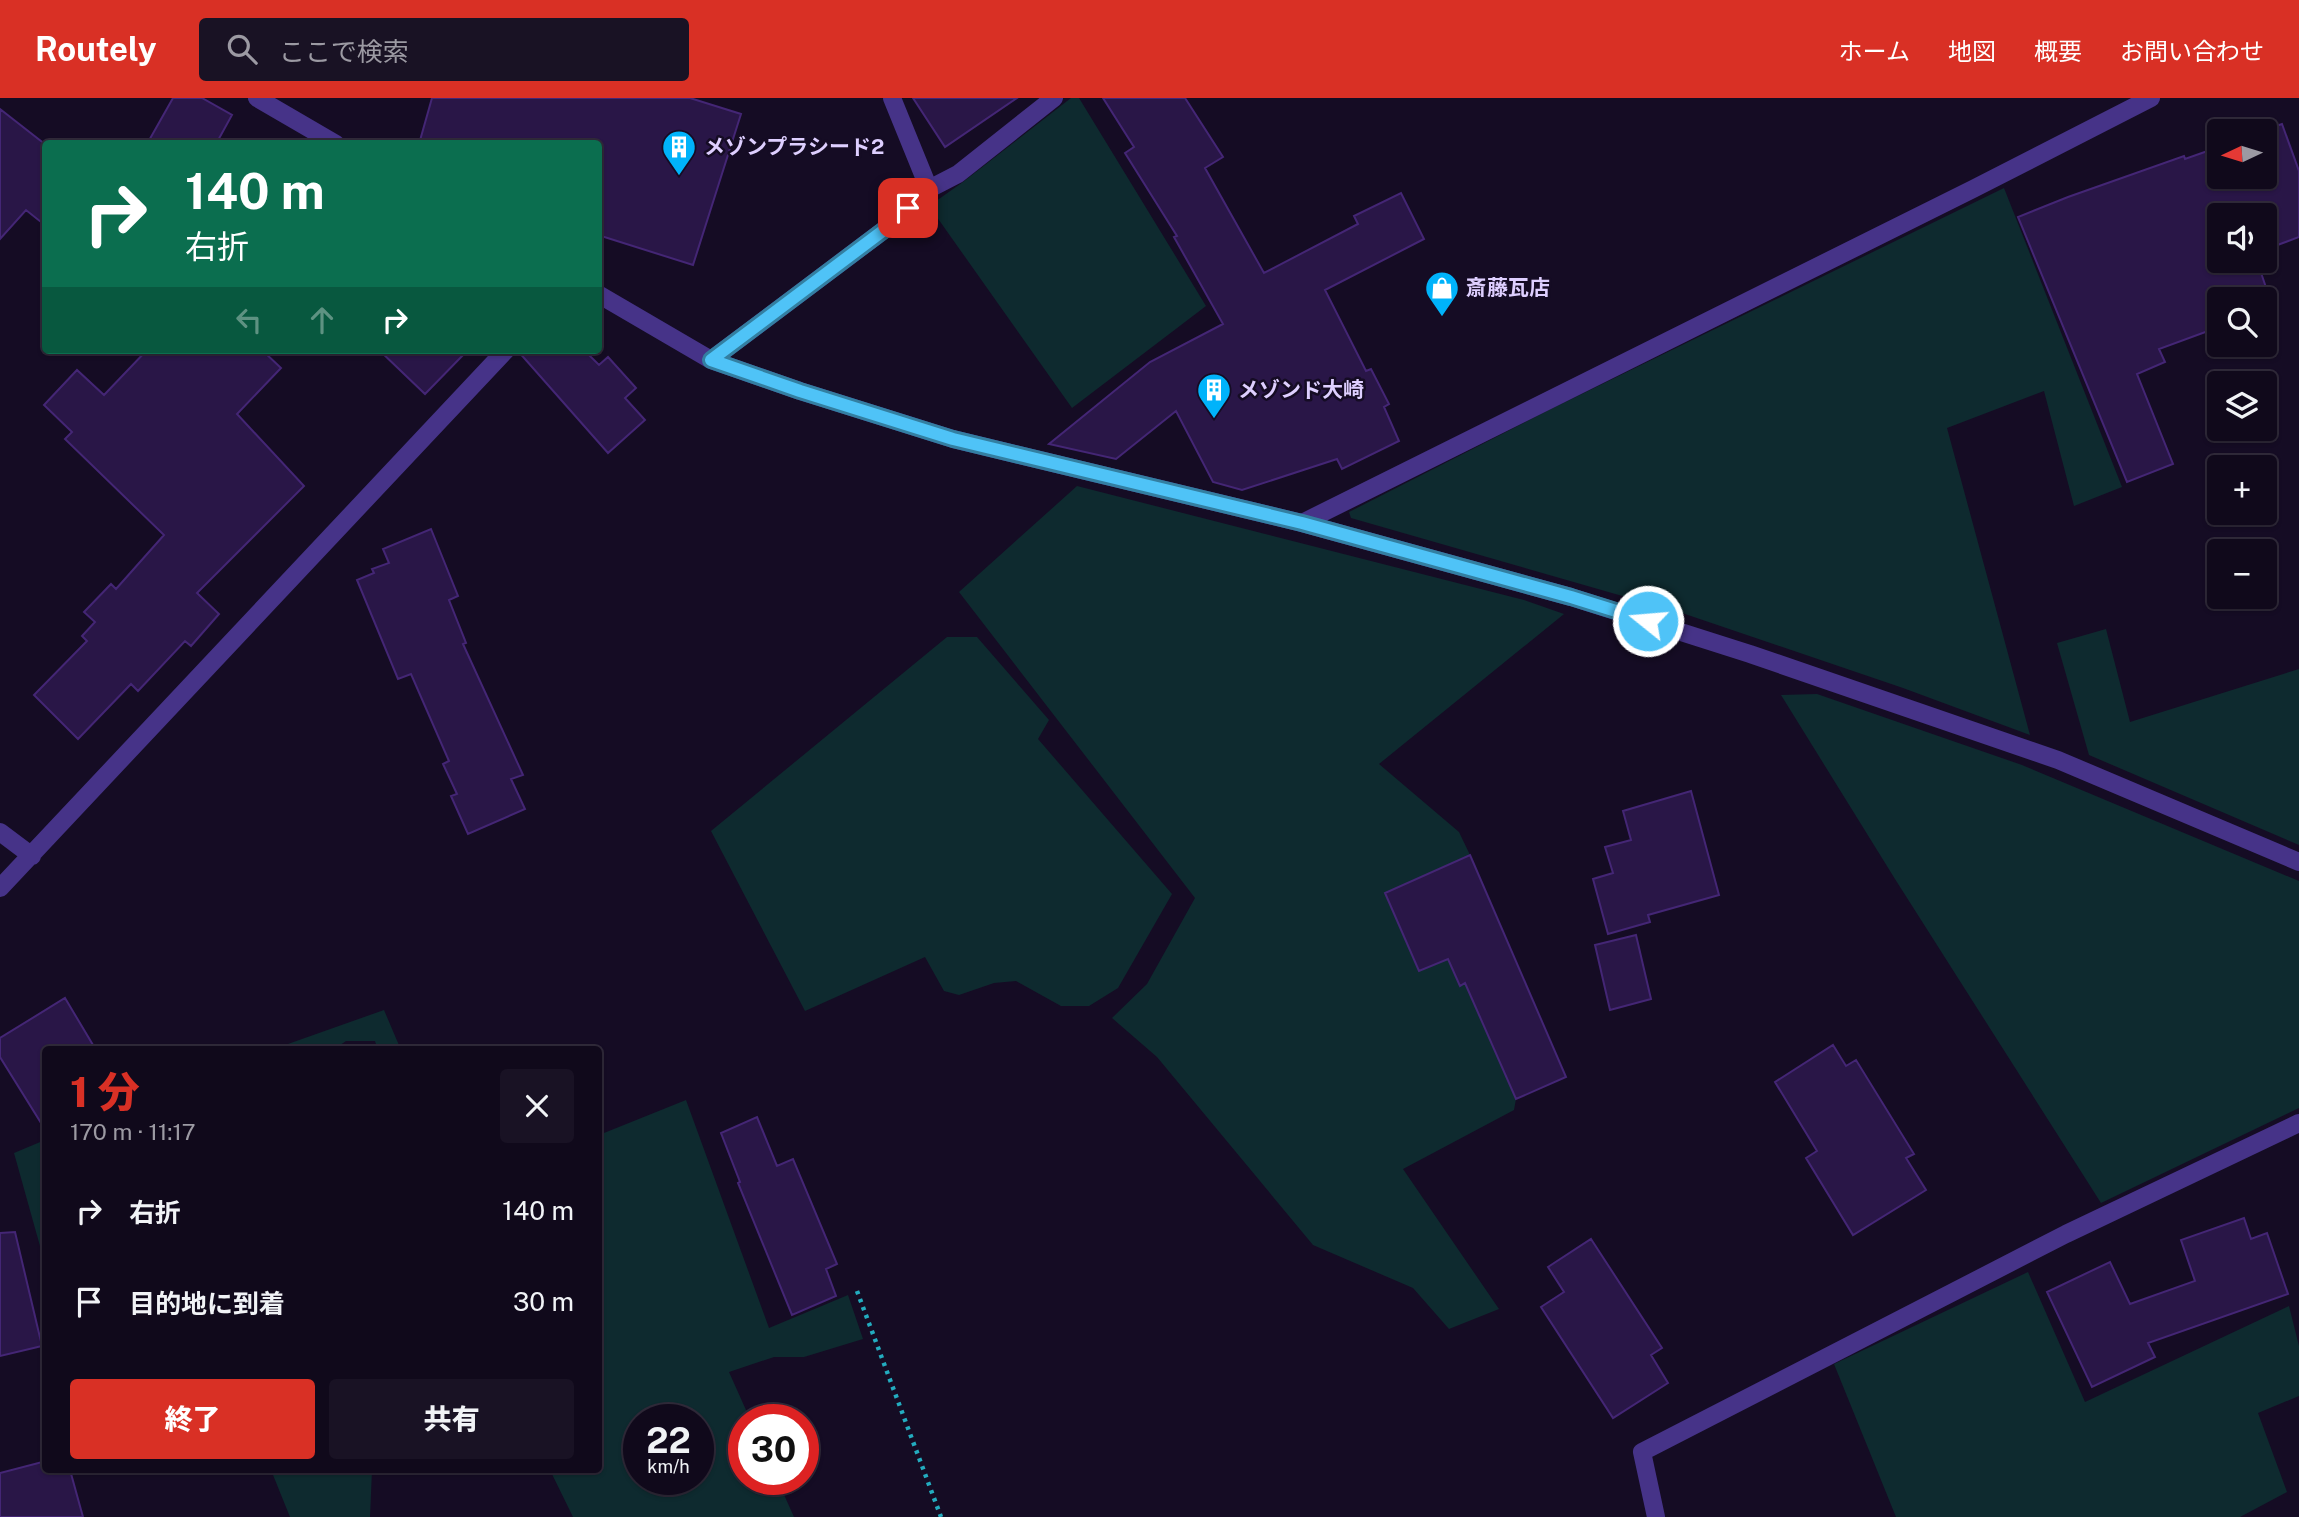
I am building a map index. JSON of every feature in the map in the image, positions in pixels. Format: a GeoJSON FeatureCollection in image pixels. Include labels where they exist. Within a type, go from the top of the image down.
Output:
{"type":"FeatureCollection","features":[{"type":"Feature","properties":{"kind":"street"},"geometry":{"type":"LineString","coordinates":[[257,98],[329,140]]}},
{"type":"Feature","properties":{"kind":"street"},"geometry":{"type":"LineString","coordinates":[[892,98],[929,189]]}},
{"type":"Feature","properties":{"kind":"street"},"geometry":{"type":"LineString","coordinates":[[711,360],[888,227],[929,189],[958,174],[1054,98]]}},
{"type":"Feature","properties":{"kind":"street"},"geometry":{"type":"LineString","coordinates":[[1302,523],[1948,202],[2151,98]]}},
{"type":"Feature","properties":{"kind":"street"},"geometry":{"type":"LineString","coordinates":[[602,296],[711,360],[800,391],[953,439],[1302,523],[1571,597],[1750,654],[2058,760],[2299,862]]}},
{"type":"Feature","properties":{"kind":"street"},"geometry":{"type":"LineString","coordinates":[[0,888],[502,354]]}},
{"type":"Feature","properties":{"kind":"street"},"geometry":{"type":"LineString","coordinates":[[0,832],[32,856]]}},
{"type":"Feature","properties":{"kind":"street"},"geometry":{"type":"LineString","coordinates":[[1656,1517],[1642,1452],[2066,1234],[2299,1123]]}},
{"type":"Feature","properties":{"kind":"path"},"geometry":{"type":"LineString","coordinates":[[857,1292],[942,1517]]}},
{"type":"Feature","properties":{"kind":"green space"},"geometry":{"type":"Polygon","coordinates":[[[1071,98],[1079,98],[1206,306],[1072,408],[929,206],[1071,98]]]}},
{"type":"Feature","properties":{"kind":"green space"},"geometry":{"type":"Polygon","coordinates":[[[2004,188],[2122,487],[2074,506],[2044,391],[1947,428],[2030,735],[1903,688],[1685,614],[1351,518],[1349,512],[1553,408],[2004,188]]]}},
{"type":"Feature","properties":{"kind":"green space"},"geometry":{"type":"Polygon","coordinates":[[[1077,486],[1524,600],[1564,614],[1379,764],[1459,832],[1470,855],[1385,893],[1419,971],[1448,959],[1460,985],[1465,983],[1516,1099],[1514,1110],[1403,1169],[1499,1309],[1449,1329],[1413,1288],[1313,1245],[1157,1057],[1112,1018],[1147,984],[1195,898],[959,592],[1077,486]]]}},
{"type":"Feature","properties":{"kind":"green space"},"geometry":{"type":"Polygon","coordinates":[[[2106,629],[2130,722],[2299,669],[2299,845],[2089,755],[2057,643],[2106,629]]]}},
{"type":"Feature","properties":{"kind":"green space"},"geometry":{"type":"Polygon","coordinates":[[[947,637],[977,637],[1049,720],[1038,739],[1172,894],[1118,988],[1089,1006],[1061,1006],[1016,981],[994,983],[959,995],[944,991],[925,957],[805,1011],[711,831],[947,637]]]}},
{"type":"Feature","properties":{"kind":"green space"},"geometry":{"type":"Polygon","coordinates":[[[1817,694],[2022,765],[2299,881],[2299,1108],[2101,1203],[1781,695],[1817,694]]]}},
{"type":"Feature","properties":{"kind":"green space"},"geometry":{"type":"Polygon","coordinates":[[[384,1010],[399,1046],[377,1046],[375,1041],[346,1041],[339,1046],[282,1046],[384,1010]]]}},
{"type":"Feature","properties":{"kind":"green space"},"geometry":{"type":"Polygon","coordinates":[[[686,1100],[769,1328],[848,1295],[863,1339],[804,1357],[774,1357],[729,1372],[743,1404],[728,1404],[728,1495],[784,1495],[794,1517],[573,1517],[551,1473],[602,1473],[602,1134],[686,1100]]]}},
{"type":"Feature","properties":{"kind":"green space"},"geometry":{"type":"Polygon","coordinates":[[[42,1141],[42,1253],[14,1153],[42,1141]]]}},
{"type":"Feature","properties":{"kind":"green space"},"geometry":{"type":"Polygon","coordinates":[[[2028,1272],[2085,1402],[2289,1306],[2299,1346],[2299,1396],[2258,1413],[2287,1492],[2240,1517],[1896,1517],[1834,1364],[2028,1272]]]}},
{"type":"Feature","properties":{"kind":"green space"},"geometry":{"type":"Polygon","coordinates":[[[272,1473],[372,1473],[370,1517],[290,1517],[272,1473]]]}},
{"type":"Feature","properties":{"kind":"building"},"geometry":{"type":"Polygon","coordinates":[[[173,98],[202,98],[232,115],[218,140],[149,140],[173,98]]]}},
{"type":"Feature","properties":{"kind":"building"},"geometry":{"type":"Polygon","coordinates":[[[432,98],[690,98],[741,114],[693,265],[602,236],[602,140],[420,140],[432,98]]]}},
{"type":"Feature","properties":{"kind":"building"},"geometry":{"type":"Polygon","coordinates":[[[913,98],[1017,98],[945,147],[913,98]]]}},
{"type":"Feature","properties":{"kind":"building"},"geometry":{"type":"Polygon","coordinates":[[[1103,98],[1185,98],[1223,157],[1205,168],[1264,273],[1358,224],[1354,216],[1401,193],[1424,239],[1325,290],[1366,371],[1371,369],[1389,404],[1384,407],[1399,441],[1342,469],[1337,459],[1242,490],[1213,482],[1176,411],[1116,459],[1049,444],[1150,362],[1223,324],[1174,237],[1177,236],[1125,153],[1134,147],[1103,98]]]}},
{"type":"Feature","properties":{"kind":"building"},"geometry":{"type":"Polygon","coordinates":[[[0,109],[42,142],[42,223],[26,210],[0,239],[0,109]]]}},
{"type":"Feature","properties":{"kind":"building"},"geometry":{"type":"Polygon","coordinates":[[[2282,124],[2299,171],[2299,237],[2277,245],[2277,203],[2207,203],[2207,273],[2261,273],[2266,287],[2207,287],[2207,331],[2159,349],[2165,362],[2137,374],[2173,464],[2127,482],[2018,217],[2184,156],[2185,159],[2207,151],[2207,189],[2277,189],[2277,126],[2282,124]]]}},
{"type":"Feature","properties":{"kind":"building"},"geometry":{"type":"Polygon","coordinates":[[[143,354],[266,354],[281,368],[237,414],[304,486],[197,593],[219,614],[191,646],[185,641],[138,691],[131,684],[78,739],[34,695],[87,641],[82,636],[95,622],[84,612],[111,584],[116,589],[164,535],[65,439],[72,432],[44,405],[77,370],[104,395],[143,354]]]}},
{"type":"Feature","properties":{"kind":"building"},"geometry":{"type":"Polygon","coordinates":[[[383,354],[464,354],[425,394],[383,354]]]}},
{"type":"Feature","properties":{"kind":"building"},"geometry":{"type":"Polygon","coordinates":[[[521,354],[588,354],[599,365],[608,357],[636,388],[625,398],[645,420],[608,453],[521,354]]]}},
{"type":"Feature","properties":{"kind":"building"},"geometry":{"type":"Polygon","coordinates":[[[431,529],[458,596],[449,600],[466,643],[463,644],[523,775],[511,779],[525,809],[468,834],[451,796],[457,794],[443,764],[449,761],[411,674],[398,679],[357,580],[374,573],[372,569],[389,563],[383,549],[431,529]]]}},
{"type":"Feature","properties":{"kind":"building"},"geometry":{"type":"Polygon","coordinates":[[[1691,791],[1719,895],[1648,915],[1650,922],[1608,934],[1593,879],[1613,873],[1605,847],[1631,840],[1623,811],[1691,791]]]}},
{"type":"Feature","properties":{"kind":"building"},"geometry":{"type":"Polygon","coordinates":[[[1470,855],[1566,1077],[1516,1099],[1465,983],[1460,986],[1448,959],[1419,971],[1385,893],[1470,855]]]}},
{"type":"Feature","properties":{"kind":"building"},"geometry":{"type":"Polygon","coordinates":[[[1636,935],[1651,999],[1610,1010],[1595,945],[1636,935]]]}},
{"type":"Feature","properties":{"kind":"building"},"geometry":{"type":"Polygon","coordinates":[[[65,998],[94,1046],[42,1046],[42,1125],[0,1057],[0,1038],[65,998]]]}},
{"type":"Feature","properties":{"kind":"building"},"geometry":{"type":"Polygon","coordinates":[[[1833,1045],[1846,1066],[1856,1060],[1914,1154],[1906,1158],[1926,1190],[1853,1235],[1806,1158],[1817,1151],[1775,1082],[1833,1045]]]}},
{"type":"Feature","properties":{"kind":"building"},"geometry":{"type":"Polygon","coordinates":[[[757,1117],[777,1166],[793,1159],[837,1264],[826,1269],[836,1296],[792,1315],[738,1183],[740,1182],[721,1133],[757,1117]]]}},
{"type":"Feature","properties":{"kind":"building"},"geometry":{"type":"Polygon","coordinates":[[[2244,1218],[2251,1239],[2267,1233],[2288,1294],[2148,1343],[2155,1357],[2092,1387],[2047,1292],[2110,1262],[2130,1304],[2195,1281],[2181,1240],[2244,1218]]]}},
{"type":"Feature","properties":{"kind":"building"},"geometry":{"type":"Polygon","coordinates":[[[15,1232],[42,1346],[0,1356],[0,1233],[15,1232]]]}},
{"type":"Feature","properties":{"kind":"building"},"geometry":{"type":"Polygon","coordinates":[[[1591,1239],[1662,1348],[1651,1355],[1668,1383],[1613,1418],[1541,1307],[1564,1292],[1548,1267],[1591,1239]]]}},
{"type":"Feature","properties":{"kind":"building"},"geometry":{"type":"Polygon","coordinates":[[[42,1462],[42,1473],[71,1473],[83,1517],[0,1517],[0,1473],[42,1462]]]}},
{"type":"Feature","properties":{"kind":"place","name":"メゾンプラシード2"},"geometry":{"type":"Point","coordinates":[679,177]}},
{"type":"Feature","properties":{"kind":"place","name":"斎藤瓦店"},"geometry":{"type":"Point","coordinates":[1442,318]}},
{"type":"Feature","properties":{"kind":"place","name":"メゾンド大崎"},"geometry":{"type":"Point","coordinates":[1214,420]}},
{"type":"Feature","properties":{"kind":"route"},"geometry":{"type":"LineString","coordinates":[[908,208],[888,227],[711,360],[953,439],[1302,523],[1571,597],[1648,621]]}}]}
